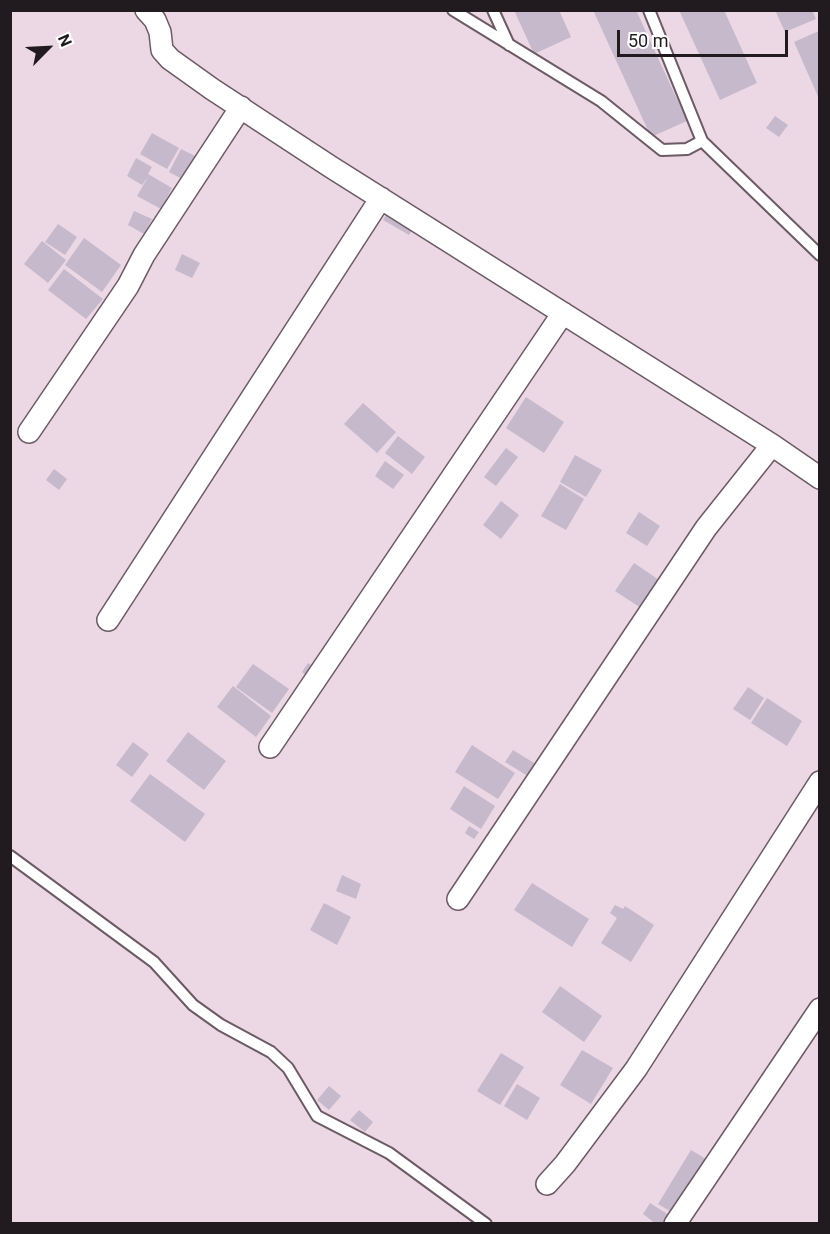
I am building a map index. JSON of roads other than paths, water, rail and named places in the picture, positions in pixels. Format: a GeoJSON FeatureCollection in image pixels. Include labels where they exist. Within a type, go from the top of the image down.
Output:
{"type":"FeatureCollection","features":[{"type":"Feature","properties":{"kind":"street"},"geometry":{"type":"LineString","coordinates":[[146,10],[155,20],[160,32],[162,50],[170,59],[381,198],[772,445],[819,478]]}},
{"type":"Feature","properties":{"kind":"street"},"geometry":{"type":"LineString","coordinates":[[29,432],[128,286],[144,255],[241,107]]}},
{"type":"Feature","properties":{"kind":"street"},"geometry":{"type":"LineString","coordinates":[[108,620],[381,198]]}},
{"type":"Feature","properties":{"kind":"street"},"geometry":{"type":"LineString","coordinates":[[270,747],[562,313]]}},
{"type":"Feature","properties":{"kind":"street"},"geometry":{"type":"LineString","coordinates":[[458,899],[706,528],[772,445]]}},
{"type":"Feature","properties":{"kind":"street"},"geometry":{"type":"LineString","coordinates":[[547,1184],[565,1164],[636,1069],[819,782]]}},
{"type":"Feature","properties":{"kind":"street"},"geometry":{"type":"LineString","coordinates":[[675,1224],[819,1009]]}},
{"type":"Feature","properties":{"kind":"lane"},"geometry":{"type":"LineString","coordinates":[[453,10],[601,101],[662,150],[687,149],[702,141]]}},
{"type":"Feature","properties":{"kind":"lane"},"geometry":{"type":"LineString","coordinates":[[493,10],[509,45]]}},
{"type":"Feature","properties":{"kind":"lane"},"geometry":{"type":"LineString","coordinates":[[649,10],[702,141],[819,255]]}},
{"type":"Feature","properties":{"kind":"lane"},"geometry":{"type":"LineString","coordinates":[[10,856],[154,962],[193,1005],[221,1025],[271,1052],[288,1068],[317,1116],[389,1154],[486,1224]]}}]}
